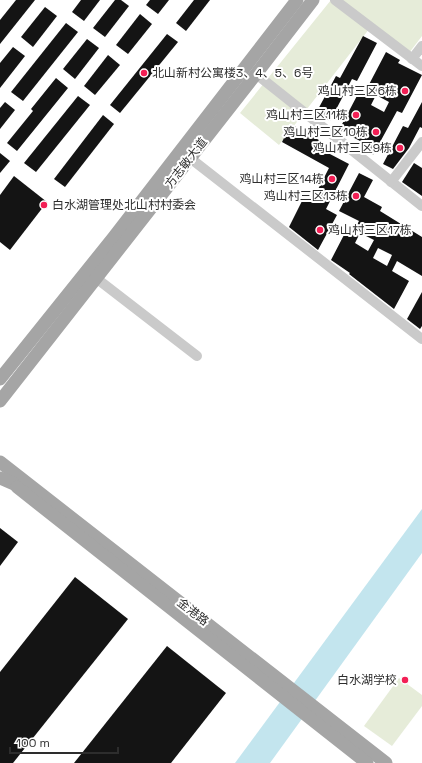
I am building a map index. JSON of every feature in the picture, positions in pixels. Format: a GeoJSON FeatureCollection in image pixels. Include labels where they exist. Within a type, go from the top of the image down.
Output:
{"type":"FeatureCollection","features":[{"type":"Feature","properties":{"kind":"main road","name":"方志敏大道"},"geometry":{"type":"LineString","coordinates":[[0,379],[113,238],[297,0]]}},
{"type":"Feature","properties":{"kind":"main road","name":"方志敏大道"},"geometry":{"type":"LineString","coordinates":[[1,400],[313,0]]}},
{"type":"Feature","properties":{"kind":"main road"},"geometry":{"type":"LineString","coordinates":[[0,367],[24,349]]}},
{"type":"Feature","properties":{"kind":"main road"},"geometry":{"type":"LineString","coordinates":[[0,458],[16,480]]}},
{"type":"Feature","properties":{"kind":"main road","name":"金港路"},"geometry":{"type":"LineString","coordinates":[[0,462],[16,480],[322,720],[386,763]]}},
{"type":"Feature","properties":{"kind":"main road","name":"金港路"},"geometry":{"type":"LineString","coordinates":[[0,473],[16,480]]}},
{"type":"Feature","properties":{"kind":"main road"},"geometry":{"type":"LineString","coordinates":[[0,478],[16,480]]}},
{"type":"Feature","properties":{"kind":"main road","name":"金港路"},"geometry":{"type":"LineString","coordinates":[[322,720],[367,763]]}},
{"type":"Feature","properties":{"kind":"street"},"geometry":{"type":"LineString","coordinates":[[335,0],[422,66]]}},
{"type":"Feature","properties":{"kind":"street"},"geometry":{"type":"LineString","coordinates":[[412,59],[422,46]]}},
{"type":"Feature","properties":{"kind":"street"},"geometry":{"type":"LineString","coordinates":[[256,74],[422,206]]}},
{"type":"Feature","properties":{"kind":"street"},"geometry":{"type":"LineString","coordinates":[[391,182],[422,142]]}},
{"type":"Feature","properties":{"kind":"street"},"geometry":{"type":"LineString","coordinates":[[190,158],[422,339]]}},
{"type":"Feature","properties":{"kind":"street"},"geometry":{"type":"LineString","coordinates":[[96,278],[197,356]]}},
{"type":"Feature","properties":{"kind":"green space"},"geometry":{"type":"Polygon","coordinates":[[[331,0],[422,0],[422,36],[409,53],[373,24],[279,145],[240,113],[331,0]]]}},
{"type":"Feature","properties":{"kind":"green space"},"geometry":{"type":"Polygon","coordinates":[[[399,678],[422,695],[422,706],[392,746],[364,726],[399,678]]]}},
{"type":"Feature","properties":{"kind":"water"},"geometry":{"type":"Polygon","coordinates":[[[422,509],[422,553],[270,763],[235,763],[422,509]]]}},
{"type":"Feature","properties":{"kind":"building"},"geometry":{"type":"Polygon","coordinates":[[[16,0],[35,0],[0,44],[0,20],[16,0]]]}},
{"type":"Feature","properties":{"kind":"building"},"geometry":{"type":"Polygon","coordinates":[[[81,0],[100,0],[84,21],[72,12],[81,0]]]}},
{"type":"Feature","properties":{"kind":"building"},"geometry":{"type":"Polygon","coordinates":[[[115,0],[121,0],[129,6],[105,37],[93,28],[115,0]]]}},
{"type":"Feature","properties":{"kind":"building"},"geometry":{"type":"Polygon","coordinates":[[[150,0],[169,0],[158,14],[146,5],[150,0]]]}},
{"type":"Feature","properties":{"kind":"building"},"geometry":{"type":"Polygon","coordinates":[[[194,0],[210,0],[186,31],[176,23],[194,0]]]}},
{"type":"Feature","properties":{"kind":"building"},"geometry":{"type":"Polygon","coordinates":[[[45,7],[57,16],[33,47],[21,37],[45,7]]]}},
{"type":"Feature","properties":{"kind":"building"},"geometry":{"type":"Polygon","coordinates":[[[140,14],[152,24],[128,54],[116,45],[140,14]]]}},
{"type":"Feature","properties":{"kind":"building"},"geometry":{"type":"Polygon","coordinates":[[[66,23],[78,32],[23,101],[11,92],[66,23]]]}},
{"type":"Feature","properties":{"kind":"building","name":"北山新村公寓楼3、4、5、6号"},"geometry":{"type":"Polygon","coordinates":[[[167,34],[178,42],[120,113],[110,105],[167,34]]]}},
{"type":"Feature","properties":{"kind":"building"},"geometry":{"type":"Polygon","coordinates":[[[363,36],[377,43],[357,81],[352,79],[330,121],[316,113],[336,76],[340,78],[363,36]]]}},
{"type":"Feature","properties":{"kind":"building"},"geometry":{"type":"Polygon","coordinates":[[[87,39],[99,48],[75,79],[63,69],[87,39]]]}},
{"type":"Feature","properties":{"kind":"building"},"geometry":{"type":"Polygon","coordinates":[[[13,47],[25,56],[0,88],[0,63],[13,47]]]}},
{"type":"Feature","properties":{"kind":"building"},"geometry":{"type":"Polygon","coordinates":[[[386,52],[400,60],[398,63],[422,75],[402,113],[397,111],[373,155],[359,147],[362,142],[339,130],[359,92],[364,94],[386,52]],[[376,95],[371,105],[384,112],[389,102],[376,95]]]}},
{"type":"Feature","properties":{"kind":"building"},"geometry":{"type":"Polygon","coordinates":[[[108,55],[120,65],[95,95],[84,86],[108,55]]]}},
{"type":"Feature","properties":{"kind":"building"},"geometry":{"type":"Polygon","coordinates":[[[56,78],[68,88],[17,151],[7,143],[33,111],[31,109],[56,78]]]}},
{"type":"Feature","properties":{"kind":"building"},"geometry":{"type":"Polygon","coordinates":[[[78,96],[90,105],[36,172],[24,163],[78,96]]]}},
{"type":"Feature","properties":{"kind":"building"},"geometry":{"type":"Polygon","coordinates":[[[5,102],[15,110],[0,129],[0,108],[5,102]]]}},
{"type":"Feature","properties":{"kind":"building","name":"鸡山村三区9栋"},"geometry":{"type":"Polygon","coordinates":[[[422,102],[422,128],[420,127],[409,148],[393,169],[383,164],[403,126],[408,128],[422,102]]]}},
{"type":"Feature","properties":{"kind":"building"},"geometry":{"type":"Polygon","coordinates":[[[103,115],[114,124],[65,187],[54,179],[103,115]]]}},
{"type":"Feature","properties":{"kind":"building"},"geometry":{"type":"Polygon","coordinates":[[[291,124],[331,147],[328,153],[349,164],[326,209],[337,215],[318,250],[289,227],[306,193],[314,197],[329,168],[282,142],[291,124]]]}},
{"type":"Feature","properties":{"kind":"building"},"geometry":{"type":"Polygon","coordinates":[[[0,153],[10,161],[0,173],[0,153]]]}},
{"type":"Feature","properties":{"kind":"building"},"geometry":{"type":"Polygon","coordinates":[[[414,163],[422,168],[422,196],[402,182],[414,163]]]}},
{"type":"Feature","properties":{"kind":"building"},"geometry":{"type":"Polygon","coordinates":[[[359,173],[373,180],[364,197],[382,207],[380,211],[422,237],[422,276],[397,261],[392,271],[409,281],[394,309],[349,274],[350,273],[331,260],[345,233],[351,236],[359,221],[339,211],[359,173]],[[360,233],[355,243],[368,251],[374,240],[360,233]],[[378,248],[373,258],[387,266],[392,255],[378,248]]]}},
{"type":"Feature","properties":{"kind":"building"},"geometry":{"type":"Polygon","coordinates":[[[14,176],[47,202],[10,250],[0,242],[0,195],[14,176]]]}},
{"type":"Feature","properties":{"kind":"building"},"geometry":{"type":"Polygon","coordinates":[[[422,292],[422,326],[420,329],[407,319],[422,292]]]}},
{"type":"Feature","properties":{"kind":"building"},"geometry":{"type":"Polygon","coordinates":[[[0,528],[18,542],[0,566],[0,528]]]}},
{"type":"Feature","properties":{"kind":"building"},"geometry":{"type":"Polygon","coordinates":[[[75,577],[128,619],[13,763],[0,763],[0,672],[75,577]]]}},
{"type":"Feature","properties":{"kind":"building"},"geometry":{"type":"Polygon","coordinates":[[[167,646],[226,693],[171,763],[74,763],[167,646]]]}},
{"type":"Feature","properties":{"kind":"place","name":"北山新村公寓楼3、4、5、6号"},"geometry":{"type":"Point","coordinates":[144,73]}},
{"type":"Feature","properties":{"kind":"place","name":"鸡山村三区6栋"},"geometry":{"type":"Point","coordinates":[405,91]}},
{"type":"Feature","properties":{"kind":"place","name":"鸡山村三区11栋"},"geometry":{"type":"Point","coordinates":[356,115]}},
{"type":"Feature","properties":{"kind":"place","name":"鸡山村三区10栋"},"geometry":{"type":"Point","coordinates":[376,132]}},
{"type":"Feature","properties":{"kind":"place","name":"鸡山村三区9栋"},"geometry":{"type":"Point","coordinates":[400,148]}},
{"type":"Feature","properties":{"kind":"place","name":"鸡山村三区14栋"},"geometry":{"type":"Point","coordinates":[332,179]}},
{"type":"Feature","properties":{"kind":"place","name":"鸡山村三区13栋"},"geometry":{"type":"Point","coordinates":[356,196]}},
{"type":"Feature","properties":{"kind":"place","name":"白水湖管理处北山村村委会"},"geometry":{"type":"Point","coordinates":[44,205]}},
{"type":"Feature","properties":{"kind":"place","name":"鸡山村三区17栋"},"geometry":{"type":"Point","coordinates":[320,230]}},
{"type":"Feature","properties":{"kind":"place","name":"白水湖学校"},"geometry":{"type":"Point","coordinates":[405,680]}}]}
